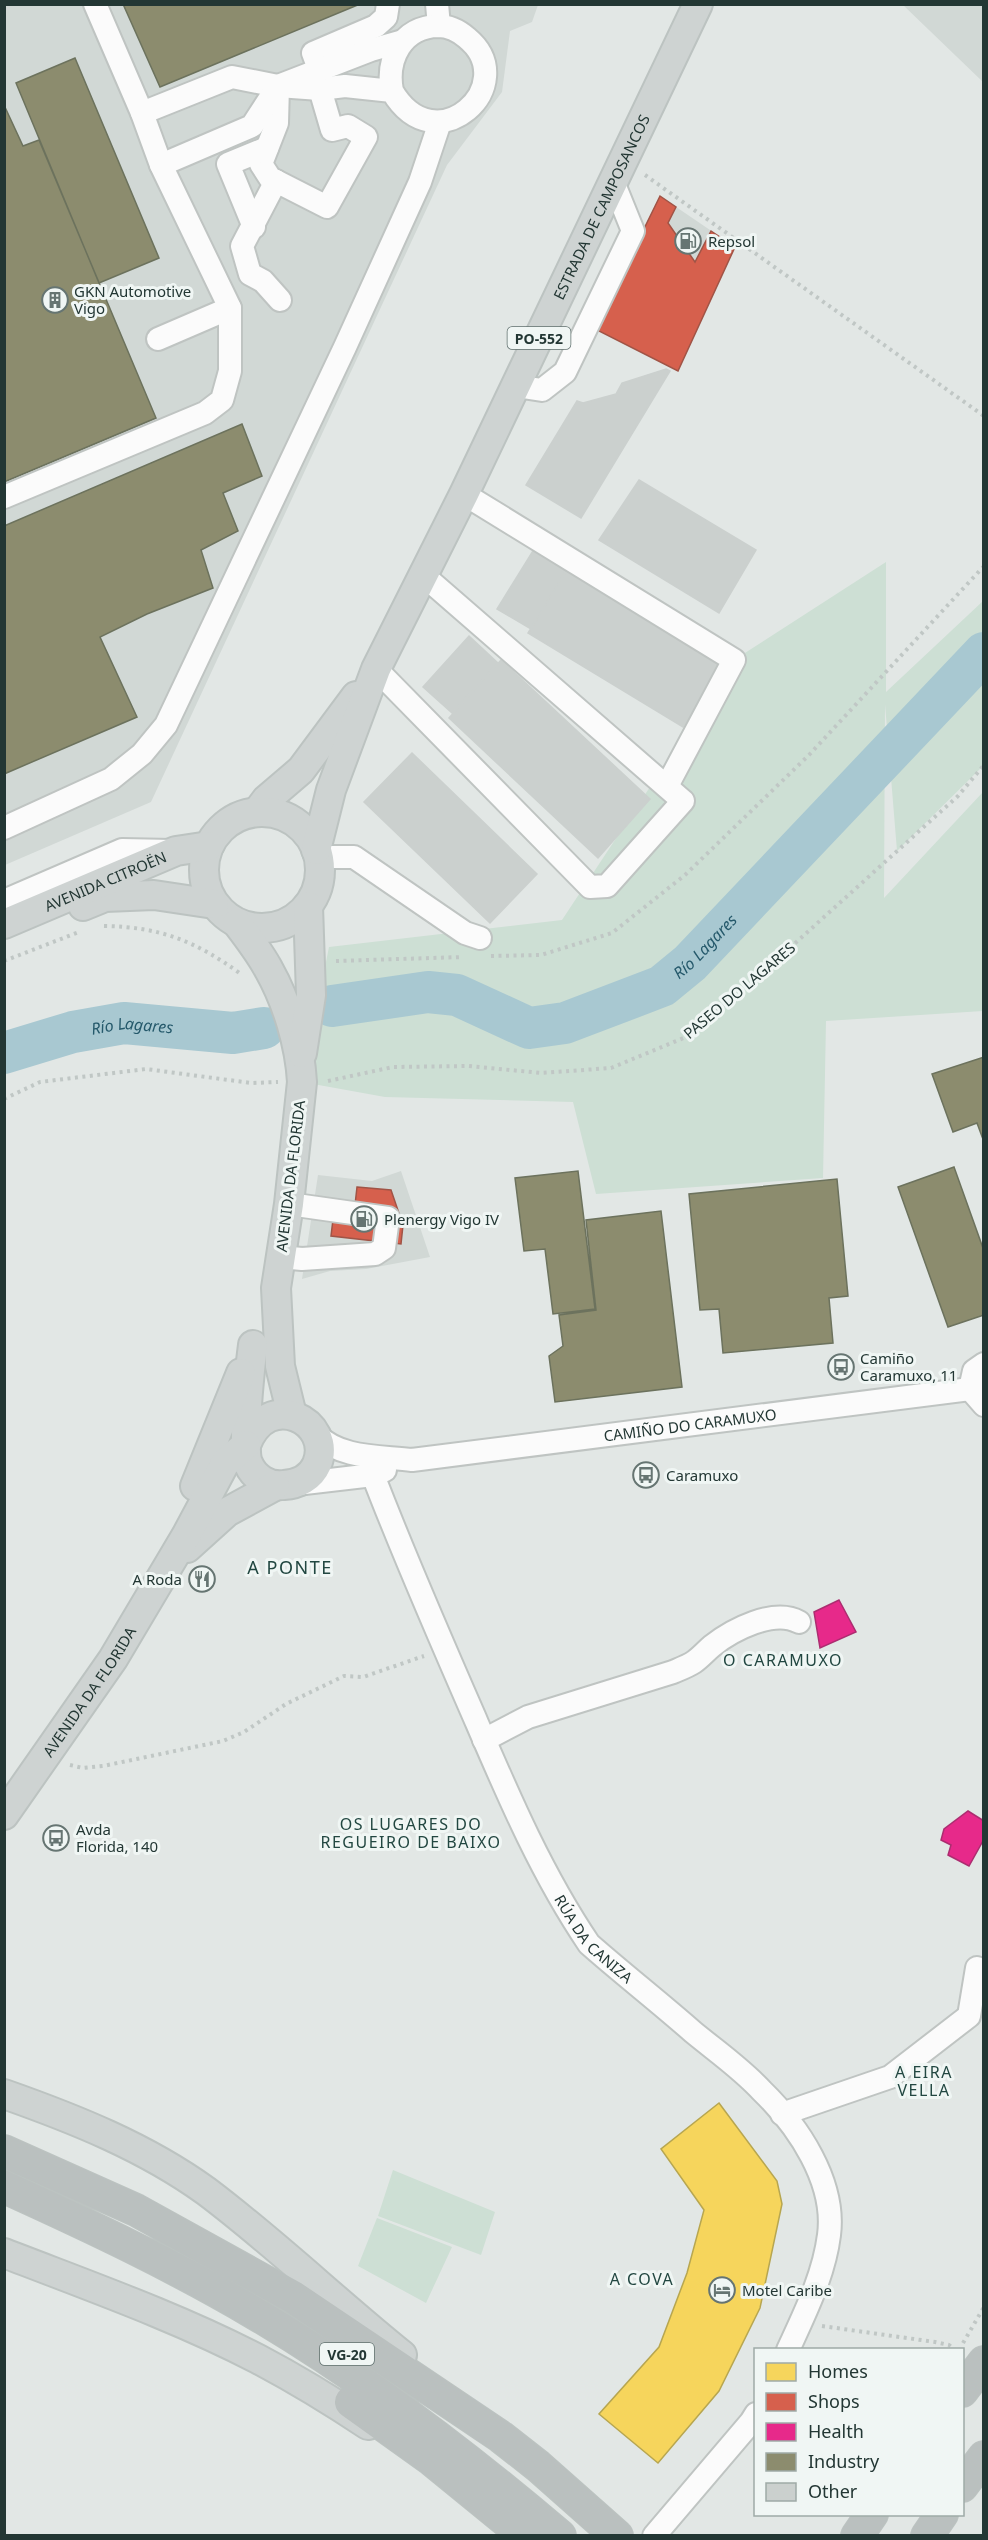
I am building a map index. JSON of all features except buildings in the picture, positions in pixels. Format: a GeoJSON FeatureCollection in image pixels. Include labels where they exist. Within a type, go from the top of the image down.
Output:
{"type":"FeatureCollection","features":[{"type":"Feature","properties":{"kind":"highway"},"geometry":{"type":"LineString","coordinates":[[4,2151],[136,2210],[284,2292],[501,2437],[617,2535]]}},
{"type":"Feature","properties":{"kind":"highway","name":"VG-20"},"geometry":{"type":"LineString","coordinates":[[4,2165],[129,2246],[256,2314],[347,2372],[496,2481],[560,2535]]}},
{"type":"Feature","properties":{"kind":"highway","name":"VG-20"},"geometry":{"type":"LineString","coordinates":[[4,2187],[159,2242],[243,2289],[319,2335],[411,2397],[591,2535]]}},
{"type":"Feature","properties":{"kind":"highway"},"geometry":{"type":"LineString","coordinates":[[4,2204],[110,2254],[199,2302],[338,2392],[432,2460],[525,2535]]}},
{"type":"Feature","properties":{"kind":"highway"},"geometry":{"type":"LineString","coordinates":[[964,2390],[984,2362]]}},
{"type":"Feature","properties":{"kind":"highway"},"geometry":{"type":"LineString","coordinates":[[964,2485],[984,2457]]}},
{"type":"Feature","properties":{"kind":"highway"},"geometry":{"type":"LineString","coordinates":[[856,2535],[870,2516]]}},
{"type":"Feature","properties":{"kind":"highway"},"geometry":{"type":"LineString","coordinates":[[927,2535],[941,2516]]}},
{"type":"Feature","properties":{"kind":"main road","name":"ESTRADA DE CAMPOSANCOS"},"geometry":{"type":"LineString","coordinates":[[318,854],[330,790],[376,669],[464,494],[698,4]]}},
{"type":"Feature","properties":{"kind":"main road","name":"ESTRADA DE CAMPOSANCOS"},"geometry":{"type":"LineString","coordinates":[[257,812],[266,800],[301,770],[376,669]]}},
{"type":"Feature","properties":{"kind":"main road"},"geometry":{"type":"LineString","coordinates":[[257,812],[276,814],[293,821],[307,834],[318,854],[320,874],[316,891],[308,906],[294,919],[276,927],[256,928],[237,923],[224,915],[214,904],[205,885],[203,865],[208,846],[220,829],[237,818],[257,812]]}},
{"type":"Feature","properties":{"kind":"main road","name":"AVENIDA CITROËN"},"geometry":{"type":"LineString","coordinates":[[4,924],[176,851],[208,846]]}},
{"type":"Feature","properties":{"kind":"main road"},"geometry":{"type":"LineString","coordinates":[[4,939],[105,897],[154,895],[214,904]]}},
{"type":"Feature","properties":{"kind":"main road","name":"AVENIDA DA FLORIDA"},"geometry":{"type":"LineString","coordinates":[[292,1415],[280,1366],[276,1288],[289,1204],[302,1082],[301,1064],[311,995],[308,906]]}},
{"type":"Feature","properties":{"kind":"main road","name":"AVENIDA DA FLORIDA"},"geometry":{"type":"LineString","coordinates":[[237,923],[269,969],[285,1005],[301,1064]]}},
{"type":"Feature","properties":{"kind":"main road","name":"AVENIDA DA FLORIDA"},"geometry":{"type":"LineString","coordinates":[[168,1566],[172,1545],[220,1421],[276,1288]]}},
{"type":"Feature","properties":{"kind":"main road","name":"AVENIDA DA FLORIDA"},"geometry":{"type":"LineString","coordinates":[[4,1815],[114,1659],[225,1463],[246,1445],[246,1398],[253,1345]]}},
{"type":"Feature","properties":{"kind":"main road"},"geometry":{"type":"LineString","coordinates":[[276,1414],[292,1415],[306,1422],[316,1434],[320,1449],[317,1464],[309,1476],[286,1485],[259,1479],[248,1463],[246,1445],[252,1431],[262,1420],[276,1414]]}},
{"type":"Feature","properties":{"kind":"main road","name":"AVENIDA DA FLORIDA"},"geometry":{"type":"LineString","coordinates":[[168,1566],[227,1512],[286,1485]]}},
{"type":"Feature","properties":{"kind":"main road"},"geometry":{"type":"LineString","coordinates":[[4,2094],[97,2129],[150,2156],[205,2191],[276,2248],[357,2319],[470,2408],[501,2437]]}},
{"type":"Feature","properties":{"kind":"main road"},"geometry":{"type":"LineString","coordinates":[[4,2253],[177,2321],[257,2358],[325,2397],[390,2440],[432,2460]]}},
{"type":"Feature","properties":{"kind":"street"},"geometry":{"type":"LineString","coordinates":[[4,497],[205,413],[222,400],[230,370],[230,308],[161,165],[142,113],[95,4]]}},
{"type":"Feature","properties":{"kind":"street"},"geometry":{"type":"LineString","coordinates":[[278,86],[277,123],[261,164],[270,178],[327,207],[366,136],[348,126],[332,130],[313,53],[376,26],[386,17],[388,4]]}},
{"type":"Feature","properties":{"kind":"street"},"geometry":{"type":"LineString","coordinates":[[142,113],[232,77],[278,86],[320,79],[403,41],[438,15],[475,45],[484,63],[484,84],[476,103],[460,116],[440,122],[425,121],[411,115],[392,91],[390,76],[393,57],[403,41]]}},
{"type":"Feature","properties":{"kind":"street"},"geometry":{"type":"LineString","coordinates":[[320,79],[345,86],[392,91]]}},
{"type":"Feature","properties":{"kind":"street"},"geometry":{"type":"LineString","coordinates":[[161,165],[252,126],[278,86]]}},
{"type":"Feature","properties":{"kind":"street"},"geometry":{"type":"LineString","coordinates":[[4,828],[111,779],[142,754],[166,726],[350,337],[420,182],[440,122]]}},
{"type":"Feature","properties":{"kind":"street"},"geometry":{"type":"LineString","coordinates":[[254,227],[228,164],[267,148]]}},
{"type":"Feature","properties":{"kind":"street"},"geometry":{"type":"LineString","coordinates":[[516,386],[542,390],[564,372],[633,231],[619,172]]}},
{"type":"Feature","properties":{"kind":"street"},"geometry":{"type":"LineString","coordinates":[[276,181],[254,227],[242,246],[250,274],[263,281],[280,300]]}},
{"type":"Feature","properties":{"kind":"street"},"geometry":{"type":"LineString","coordinates":[[158,339],[230,308]]}},
{"type":"Feature","properties":{"kind":"street"},"geometry":{"type":"LineString","coordinates":[[464,494],[734,660],[667,786]]}},
{"type":"Feature","properties":{"kind":"street"},"geometry":{"type":"LineString","coordinates":[[376,669],[590,887],[607,886],[683,801],[423,575]]}},
{"type":"Feature","properties":{"kind":"street"},"geometry":{"type":"LineString","coordinates":[[4,901],[122,850],[176,851]]}},
{"type":"Feature","properties":{"kind":"street"},"geometry":{"type":"LineString","coordinates":[[318,854],[354,857],[465,933],[480,938]]}},
{"type":"Feature","properties":{"kind":"street"},"geometry":{"type":"LineString","coordinates":[[280,1257],[302,1259],[375,1254],[384,1248],[388,1218],[289,1204]]}},
{"type":"Feature","properties":{"kind":"street"},"geometry":{"type":"LineString","coordinates":[[977,1397],[974,1371],[984,1364]]}},
{"type":"Feature","properties":{"kind":"street","name":"CAMIÑO DO CARAMUXO"},"geometry":{"type":"LineString","coordinates":[[316,1434],[324,1443],[349,1453],[412,1460],[977,1397]]}},
{"type":"Feature","properties":{"kind":"street","name":"CAMIÑO DO CARAMUXO"},"geometry":{"type":"LineString","coordinates":[[286,1485],[373,1475],[412,1460]]}},
{"type":"Feature","properties":{"kind":"street","name":"RÚA DA CANIZA"},"geometry":{"type":"LineString","coordinates":[[373,1475],[444,1649],[543,1870],[589,1944],[762,2090],[800,2136],[818,2169],[827,2197],[830,2233],[823,2264],[788,2348]]}},
{"type":"Feature","properties":{"kind":"street"},"geometry":{"type":"LineString","coordinates":[[484,1740],[528,1717],[613,1693],[673,1672],[694,1662],[730,1634],[756,1623],[777,1617],[790,1617],[799,1622]]}},
{"type":"Feature","properties":{"kind":"street"},"geometry":{"type":"LineString","coordinates":[[782,2114],[890,2077],[969,2016],[977,1968]]}},
{"type":"Feature","properties":{"kind":"street"},"geometry":{"type":"LineString","coordinates":[[654,2535],[754,2417]]}},
{"type":"Feature","properties":{"kind":"path"},"geometry":{"type":"LineString","coordinates":[[619,172],[984,416]]}},
{"type":"Feature","properties":{"kind":"path","name":"PASEO DO LAGARES"},"geometry":{"type":"LineString","coordinates":[[324,1082],[393,1067],[469,1066],[541,1073],[611,1068],[686,1037],[771,965],[958,796],[984,765]]}},
{"type":"Feature","properties":{"kind":"path"},"geometry":{"type":"LineString","coordinates":[[95,926],[134,927],[181,937],[219,957],[242,975]]}},
{"type":"Feature","properties":{"kind":"path"},"geometry":{"type":"LineString","coordinates":[[4,961],[84,930]]}},
{"type":"Feature","properties":{"kind":"path"},"geometry":{"type":"LineString","coordinates":[[4,1099],[40,1082],[146,1069],[251,1083],[273,1082]]}},
{"type":"Feature","properties":{"kind":"path"},"geometry":{"type":"LineString","coordinates":[[70,1765],[83,1768],[103,1766],[223,1741],[244,1732],[286,1704],[344,1676],[363,1677],[444,1649]]}},
{"type":"Feature","properties":{"kind":"path"},"geometry":{"type":"LineString","coordinates":[[958,2348],[984,2307]]}},
{"type":"Feature","properties":{"kind":"path"},"geometry":{"type":"LineString","coordinates":[[801,2321],[831,2328],[935,2342],[955,2348]]}},
{"type":"Feature","properties":{"kind":"shaded area"},"geometry":{"type":"Polygon","coordinates":[[[5,5],[538,5],[532,22],[510,31],[502,92],[447,165],[151,802],[5,865],[5,5]]]}},
{"type":"Feature","properties":{"kind":"shaded area"},"geometry":{"type":"Polygon","coordinates":[[[903,5],[983,5],[983,82],[903,5]]]}},
{"type":"Feature","properties":{"kind":"shaded area","name":"Repsol"},"geometry":{"type":"Polygon","coordinates":[[[660,196],[735,247],[716,288],[641,234],[660,196]]]}},
{"type":"Feature","properties":{"kind":"shaded area","name":"Plenergy Vigo IV"},"geometry":{"type":"Polygon","coordinates":[[[401,1171],[430,1257],[366,1269],[330,1271],[302,1279],[318,1175],[372,1181],[401,1171]]]}},
{"type":"Feature","properties":{"kind":"green space"},"geometry":{"type":"Polygon","coordinates":[[[886,562],[886,692],[983,601],[983,766],[897,851],[885,704],[884,898],[983,792],[983,1011],[826,1021],[823,1178],[596,1194],[573,1102],[385,1097],[302,1082],[329,947],[562,920],[734,660],[886,562]]]}},
{"type":"Feature","properties":{"kind":"green space"},"geometry":{"type":"Polygon","coordinates":[[[393,2170],[495,2212],[481,2255],[378,2216],[393,2170]]]}},
{"type":"Feature","properties":{"kind":"green space"},"geometry":{"type":"Polygon","coordinates":[[[377,2218],[452,2247],[426,2303],[358,2266],[377,2218]]]}},
{"type":"Feature","properties":{"kind":"waterway","name":"Río Lagares"},"geometry":{"type":"LineString","coordinates":[[332,1006],[428,992],[457,995],[529,1028],[565,1023],[662,986],[690,963],[984,653]]}},
{"type":"Feature","properties":{"kind":"waterway","name":"Río Lagares"},"geometry":{"type":"LineString","coordinates":[[4,1053],[73,1032],[124,1023],[233,1033],[264,1028]]}},
{"type":"Feature","properties":{"kind":"place","name":"Repsol"},"geometry":{"type":"Point","coordinates":[688,241]}},
{"type":"Feature","properties":{"kind":"place","name":"GKN Automotive Vigo"},"geometry":{"type":"Point","coordinates":[55,300]}},
{"type":"Feature","properties":{"kind":"place","name":"Plenergy Vigo IV"},"geometry":{"type":"Point","coordinates":[364,1219]}},
{"type":"Feature","properties":{"kind":"place","name":"Camiño Caramuxo, 11"},"geometry":{"type":"Point","coordinates":[841,1367]}},
{"type":"Feature","properties":{"kind":"place","name":"Caramuxo"},"geometry":{"type":"Point","coordinates":[646,1475]}},
{"type":"Feature","properties":{"kind":"place","name":"A Roda"},"geometry":{"type":"Point","coordinates":[202,1579]}},
{"type":"Feature","properties":{"kind":"place","name":"Avda Florida, 140"},"geometry":{"type":"Point","coordinates":[56,1838]}},
{"type":"Feature","properties":{"kind":"place","name":"Motel Caribe"},"geometry":{"type":"Point","coordinates":[722,2290]}},
{"type":"Feature","properties":{"kind":"district","name":"A PONTE"},"geometry":{"type":"Point","coordinates":[290,1567]}},
{"type":"Feature","properties":{"kind":"district","name":"O CARAMUXO"},"geometry":{"type":"Point","coordinates":[783,1660]}},
{"type":"Feature","properties":{"kind":"district","name":"OS LUGARES DO REGUEIRO DE BAIXO"},"geometry":{"type":"Point","coordinates":[411,1833]}},
{"type":"Feature","properties":{"kind":"district","name":"A EIRA VELLA"},"geometry":{"type":"Point","coordinates":[924,2081]}},
{"type":"Feature","properties":{"kind":"district","name":"A COVA"},"geometry":{"type":"Point","coordinates":[642,2279]}}]}
